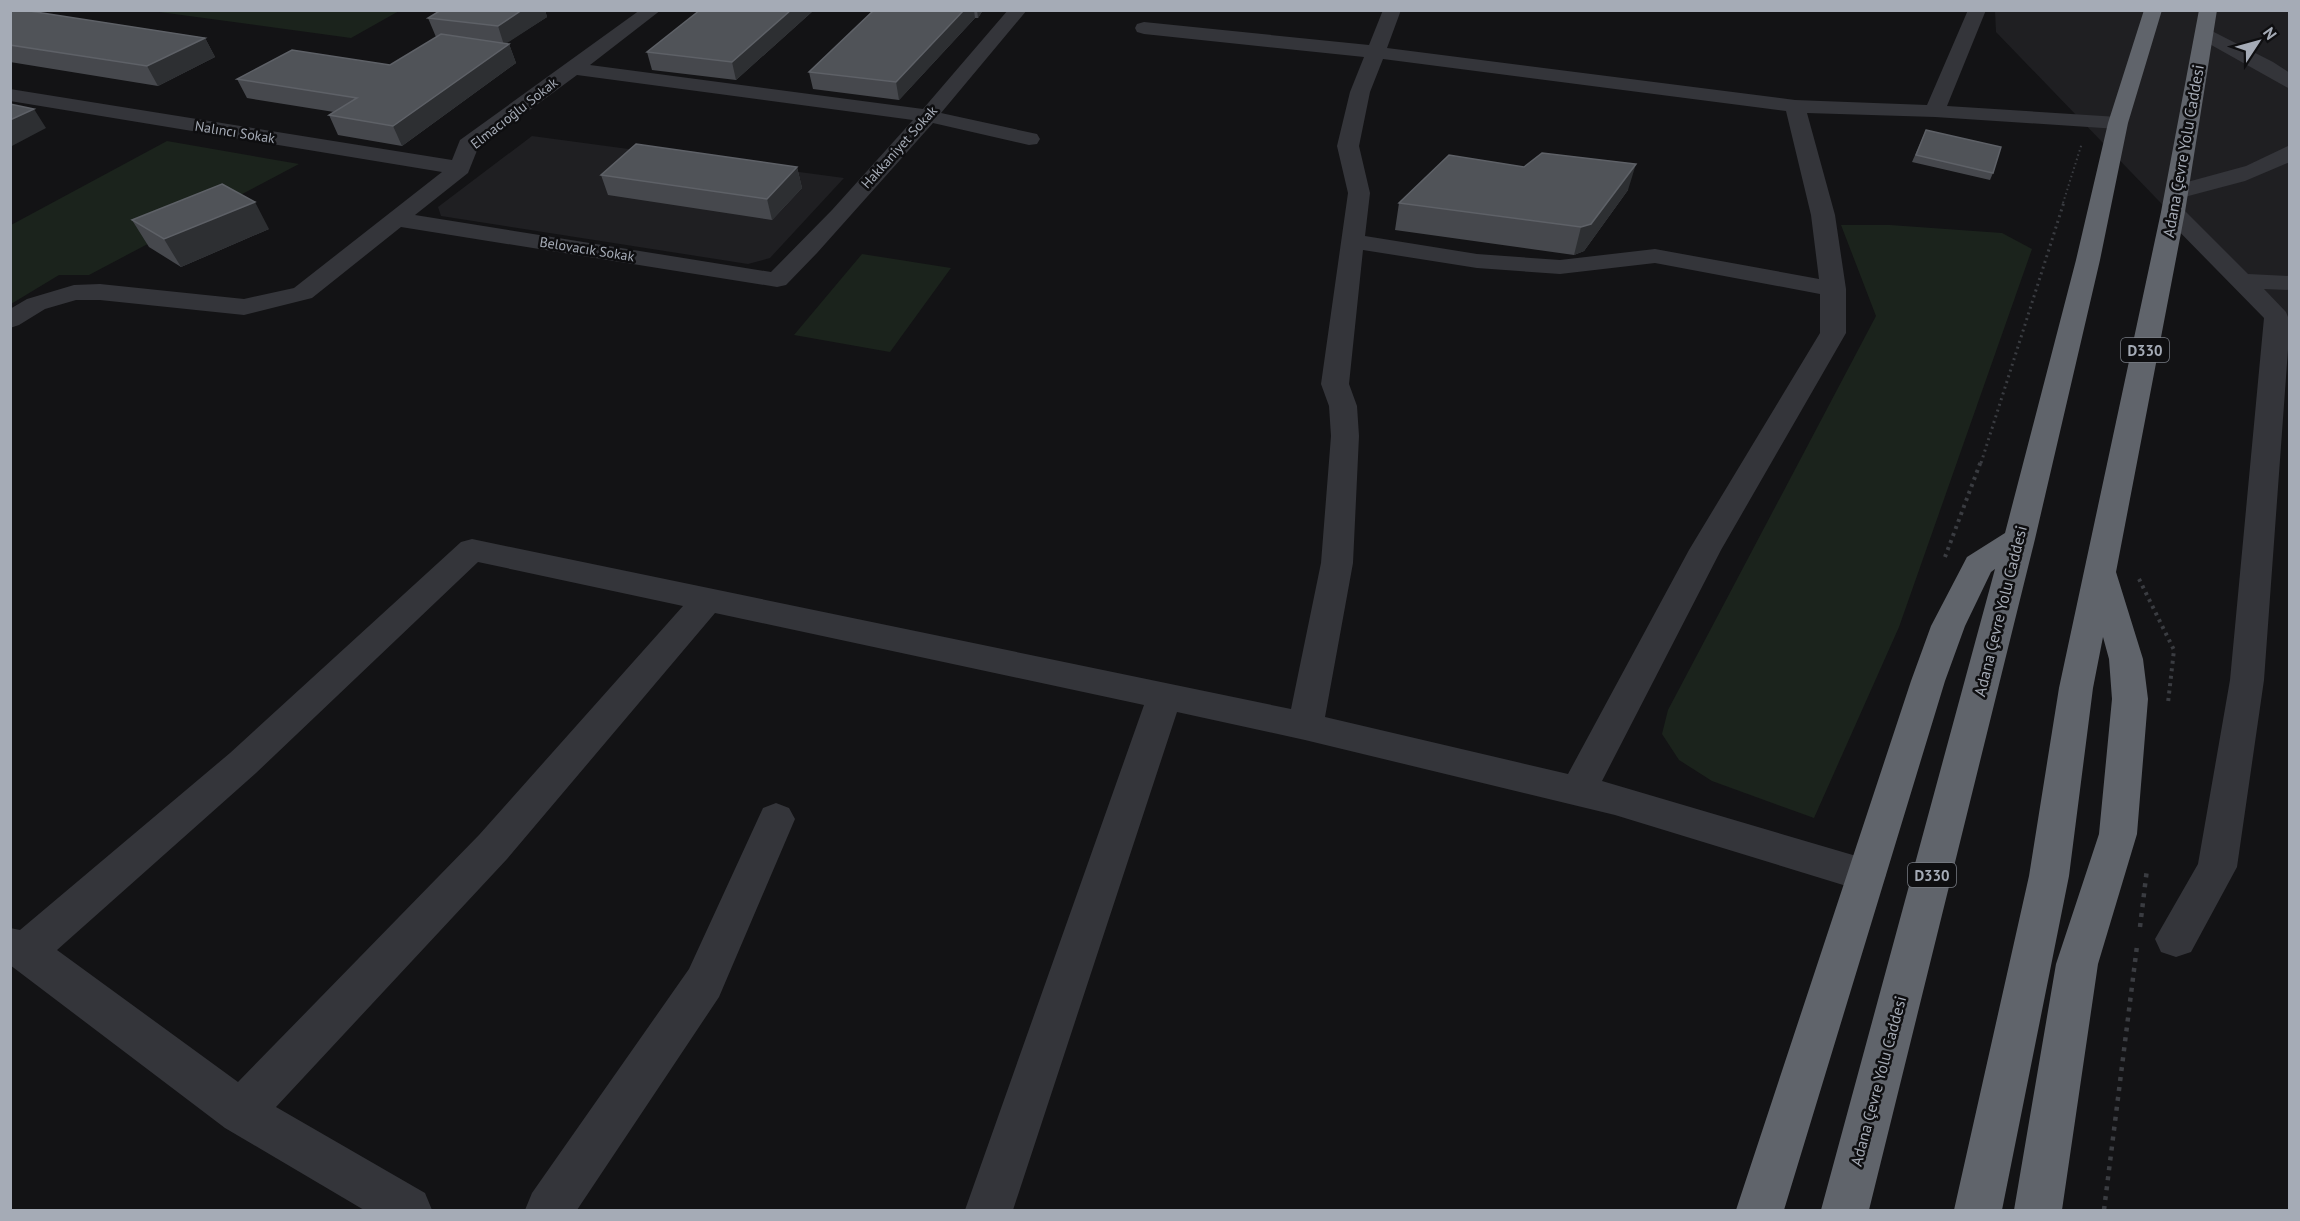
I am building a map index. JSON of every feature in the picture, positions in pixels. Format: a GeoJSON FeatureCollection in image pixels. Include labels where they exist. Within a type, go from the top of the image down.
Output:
{"type":"FeatureCollection","features":[{"type":"Feature","properties":{"kind":"highway","name":"Adana Çevre Yolu Caddesi"},"geometry":{"type":"LineString","coordinates":[[1845,1210],[2019,539],[2088,260],[2118,123],[2153,10]]}},
{"type":"Feature","properties":{"kind":"highway","name":"Adana Çevre Yolu Caddesi"},"geometry":{"type":"LineString","coordinates":[[1978,1210],[2049,876],[2076,688],[2175,202],[2206,22]]}},
{"type":"Feature","properties":{"kind":"highway"},"geometry":{"type":"LineString","coordinates":[[1760,1210],[1928,681],[1962,595],[1978,565],[2019,539]]}},
{"type":"Feature","properties":{"kind":"highway"},"geometry":{"type":"LineString","coordinates":[[2038,1210],[2077,964],[2118,834],[2130,699],[2126,659],[2100,572]]}},
{"type":"Feature","properties":{"kind":"street","name":"Elmacıoğlu Sokak"},"geometry":{"type":"LineString","coordinates":[[10,320],[36,304],[74,293],[100,292],[244,307],[303,293],[460,168],[468,145],[652,10]]}},
{"type":"Feature","properties":{"kind":"street","name":"Hakkaniyet Sokak"},"geometry":{"type":"LineString","coordinates":[[777,280],[804,254],[1018,10]]}},
{"type":"Feature","properties":{"kind":"street"},"geometry":{"type":"LineString","coordinates":[[1305,726],[1337,563],[1345,436],[1343,406],[1335,384],[1359,193],[1348,146],[1360,92],[1392,10]]}},
{"type":"Feature","properties":{"kind":"street"},"geometry":{"type":"LineString","coordinates":[[1935,111],[1977,10]]}},
{"type":"Feature","properties":{"kind":"street"},"geometry":{"type":"LineString","coordinates":[[2206,22],[2289,83]]}},
{"type":"Feature","properties":{"kind":"street"},"geometry":{"type":"LineString","coordinates":[[1144,28],[1376,52],[1795,106],[1935,111],[2118,123]]}},
{"type":"Feature","properties":{"kind":"street"},"geometry":{"type":"LineString","coordinates":[[572,68],[927,116],[1029,139]]}},
{"type":"Feature","properties":{"kind":"street","name":"Nalıncı Sokak"},"geometry":{"type":"LineString","coordinates":[[10,95],[460,168]]}},
{"type":"Feature","properties":{"kind":"street"},"geometry":{"type":"LineString","coordinates":[[1578,791],[1705,550],[1833,333],[1833,289],[1822,215],[1795,106]]}},
{"type":"Feature","properties":{"kind":"street"},"geometry":{"type":"LineString","coordinates":[[2176,939],[2217,867],[2247,680],[2277,317],[2241,281],[2175,202],[2268,165],[2283,158],[2289,151]]}},
{"type":"Feature","properties":{"kind":"street","name":"Belovacık Sokak"},"geometry":{"type":"LineString","coordinates":[[397,219],[777,280]]}},
{"type":"Feature","properties":{"kind":"street"},"geometry":{"type":"LineString","coordinates":[[1353,241],[1477,261],[1560,267],[1655,256],[1833,289]]}},
{"type":"Feature","properties":{"kind":"street"},"geometry":{"type":"LineString","coordinates":[[2241,281],[2289,283]]}},
{"type":"Feature","properties":{"kind":"street"},"geometry":{"type":"LineString","coordinates":[[408,1210],[241,1112],[18,948],[243,763],[472,549],[1305,726],[1615,800],[1866,875]]}},
{"type":"Feature","properties":{"kind":"street"},"geometry":{"type":"LineString","coordinates":[[241,1112],[493,847],[707,600]]}},
{"type":"Feature","properties":{"kind":"street"},"geometry":{"type":"LineString","coordinates":[[989,1210],[1164,697]]}},
{"type":"Feature","properties":{"kind":"street"},"geometry":{"type":"LineString","coordinates":[[549,1210],[704,983],[776,819]]}},
{"type":"Feature","properties":{"kind":"shaded area"},"geometry":{"type":"Polygon","coordinates":[[[399,10],[351,38],[152,11],[399,10]]]}},
{"type":"Feature","properties":{"kind":"shaded area"},"geometry":{"type":"Polygon","coordinates":[[[1995,11],[2289,11],[2289,336],[1996,32],[1995,11]]]}},
{"type":"Feature","properties":{"kind":"shaded area"},"geometry":{"type":"Polygon","coordinates":[[[532,136],[844,178],[770,258],[748,264],[441,216],[438,207],[532,136]]]}},
{"type":"Feature","properties":{"kind":"shaded area"},"geometry":{"type":"Polygon","coordinates":[[[167,141],[299,164],[89,275],[59,275],[11,304],[11,225],[167,141]]]}},
{"type":"Feature","properties":{"kind":"shaded area"},"geometry":{"type":"Polygon","coordinates":[[[1841,225],[1890,225],[2002,233],[2032,249],[1899,627],[1814,818],[1712,781],[1679,760],[1662,734],[1668,710],[1876,316],[1841,225]]]}},
{"type":"Feature","properties":{"kind":"shaded area"},"geometry":{"type":"Polygon","coordinates":[[[862,254],[951,268],[890,352],[794,335],[862,254]]]}},
{"type":"Feature","properties":{"kind":"building"},"geometry":{"type":"Polygon","coordinates":[[[10,10],[23,10],[205,38],[147,66],[10,45],[10,10]]]}},
{"type":"Feature","properties":{"kind":"building"},"geometry":{"type":"Polygon","coordinates":[[[441,10],[522,10],[498,26],[428,18],[441,10]]]}},
{"type":"Feature","properties":{"kind":"building"},"geometry":{"type":"Polygon","coordinates":[[[700,10],[791,10],[732,62],[647,52],[700,10]]]}},
{"type":"Feature","properties":{"kind":"building"},"geometry":{"type":"Polygon","coordinates":[[[874,10],[964,10],[896,82],[809,72],[874,10]]]}},
{"type":"Feature","properties":{"kind":"building"},"geometry":{"type":"Polygon","coordinates":[[[441,34],[509,44],[393,126],[329,115],[357,98],[237,79],[292,50],[390,65],[441,34]]]}},
{"type":"Feature","properties":{"kind":"building"},"geometry":{"type":"Polygon","coordinates":[[[10,104],[34,109],[10,120],[10,104]]]}},
{"type":"Feature","properties":{"kind":"building"},"geometry":{"type":"Polygon","coordinates":[[[1926,130],[2001,147],[1993,173],[1916,155],[1926,130]]]}},
{"type":"Feature","properties":{"kind":"building"},"geometry":{"type":"Polygon","coordinates":[[[636,144],[797,167],[767,199],[601,175],[636,144]]]}},
{"type":"Feature","properties":{"kind":"building"},"geometry":{"type":"Polygon","coordinates":[[[1542,153],[1636,164],[1591,224],[1581,227],[1399,203],[1449,155],[1524,167],[1542,153]]]}},
{"type":"Feature","properties":{"kind":"building"},"geometry":{"type":"Polygon","coordinates":[[[222,184],[255,202],[164,239],[132,220],[222,184]]]}}]}
